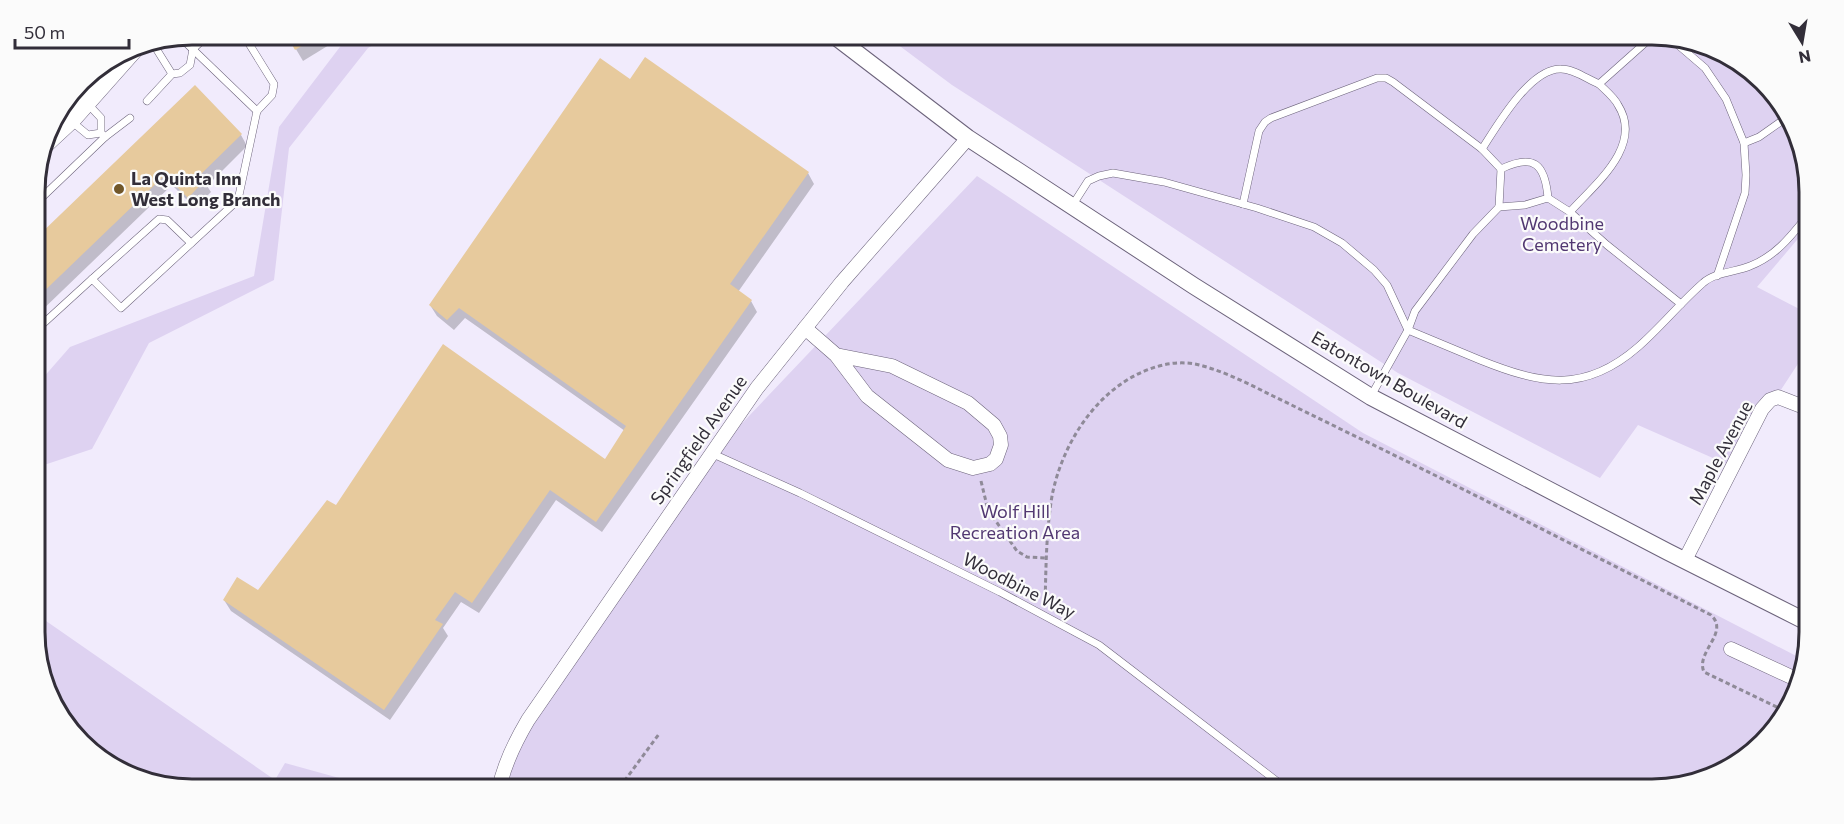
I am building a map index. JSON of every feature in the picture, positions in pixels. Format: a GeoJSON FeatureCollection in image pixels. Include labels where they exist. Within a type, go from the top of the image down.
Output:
{"type":"FeatureCollection","features":[{"type":"Feature","properties":{"kind":"highway"},"geometry":{"type":"LineString","coordinates":[[60,127],[117,65]]}},
{"type":"Feature","properties":{"kind":"street","name":"Eatontown Boulevard"},"geometry":{"type":"LineString","coordinates":[[846,45],[968,138],[1371,397],[1799,618]]}},
{"type":"Feature","properties":{"kind":"street","name":"Springfield Avenue"},"geometry":{"type":"LineString","coordinates":[[501,779],[508,758],[528,720],[757,388],[872,246],[968,138]]}},
{"type":"Feature","properties":{"kind":"street"},"geometry":{"type":"LineString","coordinates":[[805,328],[836,355],[867,396],[948,460],[961,465],[980,467],[996,459],[1001,445],[1000,436],[994,425],[968,403],[892,366],[836,355]]}},
{"type":"Feature","properties":{"kind":"street","name":"Maple Avenue"},"geometry":{"type":"LineString","coordinates":[[1685,560],[1762,409],[1770,400],[1778,397],[1799,405]]}},
{"type":"Feature","properties":{"kind":"street"},"geometry":{"type":"LineString","coordinates":[[1731,649],[1792,677]]}},
{"type":"Feature","properties":{"kind":"lane"},"geometry":{"type":"LineString","coordinates":[[189,45],[257,111]]}},
{"type":"Feature","properties":{"kind":"lane"},"geometry":{"type":"LineString","coordinates":[[147,101],[171,74],[180,73],[190,65],[193,49],[197,45]]}},
{"type":"Feature","properties":{"kind":"lane"},"geometry":{"type":"LineString","coordinates":[[92,279],[121,308],[238,200],[257,111],[272,95],[274,84],[250,45]]}},
{"type":"Feature","properties":{"kind":"lane"},"geometry":{"type":"LineString","coordinates":[[1599,84],[1643,45]]}},
{"type":"Feature","properties":{"kind":"lane"},"geometry":{"type":"LineString","coordinates":[[1682,48],[1705,68],[1726,99],[1744,142],[1746,175],[1744,193],[1717,276]]}},
{"type":"Feature","properties":{"kind":"lane"},"geometry":{"type":"LineString","coordinates":[[157,50],[171,74]]}},
{"type":"Feature","properties":{"kind":"lane"},"geometry":{"type":"LineString","coordinates":[[1482,149],[1499,122],[1534,79],[1546,72],[1557,69],[1568,70],[1599,84],[1619,106],[1624,118],[1626,137],[1620,152],[1597,184],[1570,212]]}},
{"type":"Feature","properties":{"kind":"lane"},"geometry":{"type":"LineString","coordinates":[[1243,204],[1259,131],[1265,122],[1270,118],[1377,78],[1386,78],[1393,82],[1482,149],[1501,169],[1499,207],[1473,234],[1415,311],[1408,330],[1371,397]]}},
{"type":"Feature","properties":{"kind":"lane"},"geometry":{"type":"LineString","coordinates":[[85,101],[101,118],[103,135]]}},
{"type":"Feature","properties":{"kind":"lane"},"geometry":{"type":"LineString","coordinates":[[45,194],[103,135],[130,118]]}},
{"type":"Feature","properties":{"kind":"lane"},"geometry":{"type":"LineString","coordinates":[[69,119],[88,135],[103,135]]}},
{"type":"Feature","properties":{"kind":"lane"},"geometry":{"type":"LineString","coordinates":[[1744,142],[1759,137],[1781,122]]}},
{"type":"Feature","properties":{"kind":"lane"},"geometry":{"type":"LineString","coordinates":[[1501,169],[1524,160],[1532,163],[1539,168],[1546,179],[1548,198]]}},
{"type":"Feature","properties":{"kind":"lane"},"geometry":{"type":"LineString","coordinates":[[1072,206],[1088,181],[1113,173],[1164,182],[1314,227],[1342,243],[1364,260],[1387,285],[1408,330],[1517,375],[1560,381],[1591,375],[1622,359],[1652,334],[1706,280],[1750,267],[1767,258],[1782,246],[1799,226]]}},
{"type":"Feature","properties":{"kind":"lane"},"geometry":{"type":"LineString","coordinates":[[1499,207],[1525,205],[1548,198],[1570,212],[1681,304]]}},
{"type":"Feature","properties":{"kind":"lane"},"geometry":{"type":"LineString","coordinates":[[45,322],[159,219],[167,220],[191,243]]}},
{"type":"Feature","properties":{"kind":"lane","name":"Woodbine Way"},"geometry":{"type":"LineString","coordinates":[[711,453],[800,493],[1044,615],[1099,645],[1274,779]]}},
{"type":"Feature","properties":{"kind":"path"},"geometry":{"type":"LineString","coordinates":[[1044,615],[1051,506],[1059,473],[1075,437],[1096,405],[1112,391],[1146,370],[1164,364],[1184,362],[1236,378],[1711,615],[1716,621],[1717,631],[1702,659],[1704,672],[1778,708]]}},
{"type":"Feature","properties":{"kind":"path"},"geometry":{"type":"LineString","coordinates":[[980,467],[984,499],[988,510],[1017,551],[1027,557],[1047,558]]}},
{"type":"Feature","properties":{"kind":"path"},"geometry":{"type":"LineString","coordinates":[[625,779],[659,734]]}},
{"type":"Feature","properties":{"kind":"green space"},"geometry":{"type":"Polygon","coordinates":[[[341,45],[373,45],[368,48],[289,148],[274,280],[149,343],[92,449],[45,465],[45,376],[70,347],[254,276],[279,127],[341,45]]]}},
{"type":"Feature","properties":{"kind":"green space","name":"Woodbine Cemetery"},"geometry":{"type":"Polygon","coordinates":[[[898,45],[1662,45],[1690,50],[1708,56],[1742,75],[1769,102],[1788,136],[1798,173],[1799,238],[1757,287],[1799,309],[1799,362],[1731,466],[1638,425],[1600,478],[1398,373],[952,85],[898,45]]]}},
{"type":"Feature","properties":{"kind":"green space","name":"Wolf Hill Recreation Area"},"geometry":{"type":"Polygon","coordinates":[[[977,176],[1363,433],[1797,656],[1796,661],[1788,688],[1779,706],[1769,722],[1742,749],[1717,764],[1699,771],[1662,779],[507,779],[519,740],[709,458],[977,176]]]}},
{"type":"Feature","properties":{"kind":"green space"},"geometry":{"type":"Polygon","coordinates":[[[45,620],[274,779],[173,778],[136,768],[102,749],[75,722],[56,688],[46,651],[45,620]]]}},
{"type":"Feature","properties":{"kind":"green space"},"geometry":{"type":"Polygon","coordinates":[[[285,763],[343,779],[276,779],[285,763]]]}},
{"type":"Feature","properties":{"kind":"building"},"geometry":{"type":"Polygon","coordinates":[[[292,45],[303,45],[295,50],[292,45]]]}},
{"type":"Feature","properties":{"kind":"building"},"geometry":{"type":"Polygon","coordinates":[[[645,57],[809,172],[730,284],[752,300],[596,522],[550,490],[472,603],[455,592],[435,620],[443,624],[384,710],[223,600],[237,577],[258,590],[327,500],[336,505],[443,344],[605,459],[626,426],[459,308],[447,320],[429,305],[600,58],[630,79],[645,57]]]}},
{"type":"Feature","properties":{"kind":"building","name":"La Quinta Inn West Long Branch"},"geometry":{"type":"Polygon","coordinates":[[[195,85],[242,134],[200,175],[205,180],[188,198],[165,175],[45,290],[45,229],[195,85]]]}},
{"type":"Feature","properties":{"kind":"place","name":"La Quinta Inn West Long Branch"},"geometry":{"type":"Point","coordinates":[119,189]}}]}
